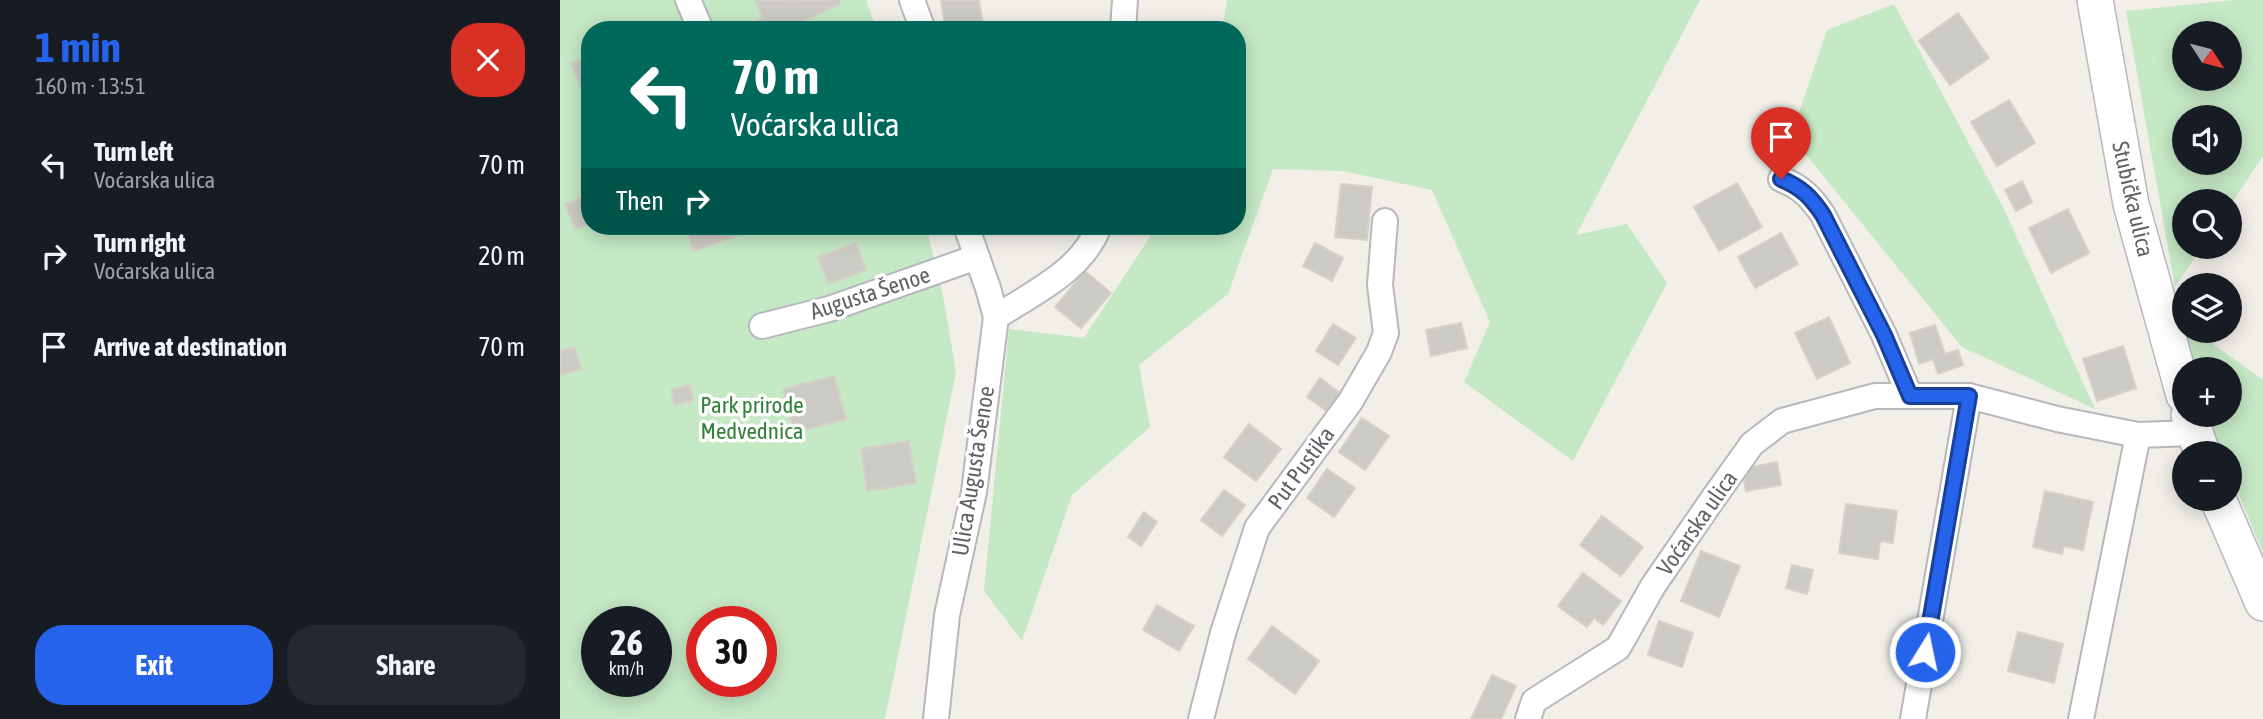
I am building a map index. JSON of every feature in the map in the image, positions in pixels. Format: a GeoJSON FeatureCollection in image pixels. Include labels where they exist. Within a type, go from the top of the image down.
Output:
{"type":"FeatureCollection","features":[{"type":"Feature","properties":{"kind":"main road","name":"Stubička ulica"},"geometry":{"type":"LineString","coordinates":[[2095,0],[2131,204],[2173,357]]}},
{"type":"Feature","properties":{"kind":"main road"},"geometry":{"type":"LineString","coordinates":[[2223,511],[2263,603]]}},
{"type":"Feature","properties":{"kind":"street"},"geometry":{"type":"LineString","coordinates":[[688,0],[697,21]]}},
{"type":"Feature","properties":{"kind":"street"},"geometry":{"type":"LineString","coordinates":[[912,0],[920,21]]}},
{"type":"Feature","properties":{"kind":"street"},"geometry":{"type":"LineString","coordinates":[[1124,21],[1125,0]]}},
{"type":"Feature","properties":{"kind":"street"},"geometry":{"type":"LineString","coordinates":[[1781,179],[1804,191],[1823,215],[1884,335],[1910,396]]}},
{"type":"Feature","properties":{"kind":"street","name":"Put Pustika"},"geometry":{"type":"LineString","coordinates":[[1201,719],[1223,633],[1257,528],[1350,402],[1380,352],[1386,333],[1380,285],[1385,221]]}},
{"type":"Feature","properties":{"kind":"street","name":"Ulica Augusta Šenoe"},"geometry":{"type":"LineString","coordinates":[[936,719],[947,615],[974,492],[996,317],[969,235]]}},
{"type":"Feature","properties":{"kind":"street"},"geometry":{"type":"LineString","coordinates":[[996,317],[1053,280],[1082,256],[1094,235]]}},
{"type":"Feature","properties":{"kind":"street","name":"Augusta Šenoe"},"geometry":{"type":"LineString","coordinates":[[762,326],[829,309],[976,257]]}},
{"type":"Feature","properties":{"kind":"street","name":"Voćarska ulica"},"geometry":{"type":"LineString","coordinates":[[1528,719],[1534,702],[1618,648],[1653,586],[1752,444],[1782,421],[1875,396],[1969,396],[2057,419],[2138,435],[2195,434]]}},
{"type":"Feature","properties":{"kind":"street"},"geometry":{"type":"LineString","coordinates":[[1913,719],[1969,396]]}},
{"type":"Feature","properties":{"kind":"street"},"geometry":{"type":"LineString","coordinates":[[2081,719],[2138,435]]}},
{"type":"Feature","properties":{"kind":"green space","name":"Park prirode Medvednica"},"geometry":{"type":"Polygon","coordinates":[[[560,0],[866,0],[874,21],[581,21],[581,235],[928,235],[944,301],[956,372],[885,719],[560,719],[560,0]]]}},
{"type":"Feature","properties":{"kind":"green space"},"geometry":{"type":"Polygon","coordinates":[[[1227,0],[1700,0],[1576,235],[1627,224],[1667,283],[1573,461],[1464,382],[1490,322],[1432,190],[1343,171],[1273,169],[1228,294],[1139,365],[1150,427],[1072,495],[1022,641],[984,591],[1009,329],[1084,338],[1151,235],[1246,235],[1246,21],[1224,21],[1227,0]]]}},
{"type":"Feature","properties":{"kind":"green space"},"geometry":{"type":"Polygon","coordinates":[[[2234,0],[2263,0],[2263,156],[2241,189],[2172,189],[2172,259],[2194,259],[2184,273],[2173,273],[2126,11],[2234,0]]]}},
{"type":"Feature","properties":{"kind":"green space"},"geometry":{"type":"Polygon","coordinates":[[[1894,4],[2002,205],[2095,409],[1962,347],[1791,136],[1827,30],[1894,4]]]}},
{"type":"Feature","properties":{"kind":"green space"},"geometry":{"type":"Polygon","coordinates":[[[2188,343],[2212,343],[2231,357],[2192,357],[2188,343]]]}},
{"type":"Feature","properties":{"kind":"green space"},"geometry":{"type":"Polygon","coordinates":[[[2242,365],[2263,380],[2263,553],[2242,502],[2242,441],[2217,441],[2211,427],[2242,427],[2242,365]]]}},
{"type":"Feature","properties":{"kind":"building"},"geometry":{"type":"Polygon","coordinates":[[[839,0],[840,4],[803,21],[757,21],[763,18],[755,1],[839,0]]]}},
{"type":"Feature","properties":{"kind":"building"},"geometry":{"type":"Polygon","coordinates":[[[941,0],[979,0],[982,21],[944,21],[941,0]]]}},
{"type":"Feature","properties":{"kind":"building"},"geometry":{"type":"Polygon","coordinates":[[[1958,13],[1989,58],[1950,85],[1919,41],[1958,13]]]}},
{"type":"Feature","properties":{"kind":"building"},"geometry":{"type":"Polygon","coordinates":[[[581,60],[581,89],[571,63],[581,60]]]}},
{"type":"Feature","properties":{"kind":"building"},"geometry":{"type":"Polygon","coordinates":[[[2009,100],[2035,143],[1997,166],[1971,122],[2009,100]]]}},
{"type":"Feature","properties":{"kind":"building"},"geometry":{"type":"Polygon","coordinates":[[[2022,181],[2032,202],[2016,211],[2005,190],[2022,181]]]}},
{"type":"Feature","properties":{"kind":"building"},"geometry":{"type":"Polygon","coordinates":[[[1737,183],[1762,227],[1719,251],[1694,207],[1737,183]]]}},
{"type":"Feature","properties":{"kind":"building"},"geometry":{"type":"Polygon","coordinates":[[[1341,184],[1372,187],[1367,240],[1335,237],[1341,184]]]}},
{"type":"Feature","properties":{"kind":"building"},"geometry":{"type":"Polygon","coordinates":[[[581,198],[581,227],[575,229],[565,204],[581,198]]]}},
{"type":"Feature","properties":{"kind":"building"},"geometry":{"type":"Polygon","coordinates":[[[2068,209],[2089,253],[2051,273],[2029,228],[2068,209]]]}},
{"type":"Feature","properties":{"kind":"building"},"geometry":{"type":"Polygon","coordinates":[[[1781,233],[1798,264],[1755,288],[1738,257],[1781,233]]]}},
{"type":"Feature","properties":{"kind":"building"},"geometry":{"type":"Polygon","coordinates":[[[688,235],[739,235],[694,251],[688,235]]]}},
{"type":"Feature","properties":{"kind":"building"},"geometry":{"type":"Polygon","coordinates":[[[856,243],[866,270],[828,284],[818,257],[856,243]]]}},
{"type":"Feature","properties":{"kind":"building"},"geometry":{"type":"Polygon","coordinates":[[[1315,243],[1343,258],[1332,281],[1303,266],[1315,243]]]}},
{"type":"Feature","properties":{"kind":"building"},"geometry":{"type":"Polygon","coordinates":[[[1085,271],[1111,293],[1081,328],[1055,307],[1085,271]]]}},
{"type":"Feature","properties":{"kind":"building"},"geometry":{"type":"Polygon","coordinates":[[[1829,317],[1850,363],[1817,379],[1795,333],[1829,317]]]}},
{"type":"Feature","properties":{"kind":"building"},"geometry":{"type":"Polygon","coordinates":[[[1461,323],[1467,348],[1431,356],[1426,330],[1461,323]]]}},
{"type":"Feature","properties":{"kind":"building"},"geometry":{"type":"Polygon","coordinates":[[[1333,324],[1356,338],[1338,365],[1316,351],[1333,324]]]}},
{"type":"Feature","properties":{"kind":"building"},"geometry":{"type":"Polygon","coordinates":[[[1935,325],[1945,354],[1958,350],[1963,365],[1938,374],[1933,359],[1919,364],[1910,333],[1935,325]]]}},
{"type":"Feature","properties":{"kind":"building"},"geometry":{"type":"Polygon","coordinates":[[[2123,346],[2136,388],[2097,401],[2083,359],[2123,346]]]}},
{"type":"Feature","properties":{"kind":"building"},"geometry":{"type":"Polygon","coordinates":[[[575,347],[581,369],[560,375],[560,351],[575,347]]]}},
{"type":"Feature","properties":{"kind":"building"},"geometry":{"type":"Polygon","coordinates":[[[834,376],[846,419],[794,433],[783,389],[834,376]]]}},
{"type":"Feature","properties":{"kind":"building"},"geometry":{"type":"Polygon","coordinates":[[[1320,378],[1344,396],[1331,414],[1307,397],[1320,378]]]}},
{"type":"Feature","properties":{"kind":"building"},"geometry":{"type":"Polygon","coordinates":[[[690,385],[694,400],[675,405],[671,390],[690,385]]]}},
{"type":"Feature","properties":{"kind":"building"},"geometry":{"type":"Polygon","coordinates":[[[1362,418],[1389,436],[1365,470],[1339,452],[1362,418]]]}},
{"type":"Feature","properties":{"kind":"building"},"geometry":{"type":"Polygon","coordinates":[[[1249,424],[1281,449],[1256,481],[1224,457],[1249,424]]]}},
{"type":"Feature","properties":{"kind":"building"},"geometry":{"type":"Polygon","coordinates":[[[909,441],[916,483],[867,491],[861,449],[909,441]]]}},
{"type":"Feature","properties":{"kind":"building"},"geometry":{"type":"Polygon","coordinates":[[[1777,462],[1781,485],[1746,491],[1742,469],[1777,462]]]}},
{"type":"Feature","properties":{"kind":"building"},"geometry":{"type":"Polygon","coordinates":[[[1327,469],[1355,488],[1334,517],[1307,498],[1327,469]]]}},
{"type":"Feature","properties":{"kind":"building"},"geometry":{"type":"Polygon","coordinates":[[[1224,490],[1245,505],[1222,536],[1201,520],[1224,490]]]}},
{"type":"Feature","properties":{"kind":"building"},"geometry":{"type":"Polygon","coordinates":[[[2045,491],[2093,502],[2083,550],[2064,546],[2062,554],[2033,547],[2045,491]]]}},
{"type":"Feature","properties":{"kind":"building"},"geometry":{"type":"Polygon","coordinates":[[[1846,504],[1897,511],[1893,543],[1880,541],[1878,559],[1839,553],[1846,504]]]}},
{"type":"Feature","properties":{"kind":"building"},"geometry":{"type":"Polygon","coordinates":[[[1144,512],[1157,522],[1141,546],[1128,537],[1144,512]]]}},
{"type":"Feature","properties":{"kind":"building"},"geometry":{"type":"Polygon","coordinates":[[[1602,516],[1643,547],[1621,576],[1580,545],[1602,516]]]}},
{"type":"Feature","properties":{"kind":"building"},"geometry":{"type":"Polygon","coordinates":[[[1701,551],[1740,566],[1719,617],[1681,601],[1701,551]]]}},
{"type":"Feature","properties":{"kind":"building"},"geometry":{"type":"Polygon","coordinates":[[[1792,565],[1813,570],[1807,594],[1786,588],[1792,565]]]}},
{"type":"Feature","properties":{"kind":"building"},"geometry":{"type":"Polygon","coordinates":[[[1583,573],[1621,601],[1603,625],[1594,618],[1587,627],[1558,606],[1583,573]]]}},
{"type":"Feature","properties":{"kind":"building"},"geometry":{"type":"Polygon","coordinates":[[[1157,605],[1194,626],[1179,651],[1143,630],[1157,605]]]}},
{"type":"Feature","properties":{"kind":"building"},"geometry":{"type":"Polygon","coordinates":[[[1659,621],[1693,633],[1682,667],[1648,655],[1659,621]]]}},
{"type":"Feature","properties":{"kind":"building"},"geometry":{"type":"Polygon","coordinates":[[[1272,626],[1319,661],[1295,694],[1248,659],[1272,626]]]}},
{"type":"Feature","properties":{"kind":"building"},"geometry":{"type":"Polygon","coordinates":[[[2018,632],[2063,644],[2054,683],[2008,671],[2018,632]]]}},
{"type":"Feature","properties":{"kind":"building"},"geometry":{"type":"Polygon","coordinates":[[[1492,675],[1516,686],[1501,719],[1471,719],[1492,675]]]}},
{"type":"Feature","properties":{"kind":"route"},"geometry":{"type":"LineString","coordinates":[[1781,179],[1797,185],[1812,198],[1823,215],[1884,335],[1910,396],[1969,396],[1925,652]]}}]}
